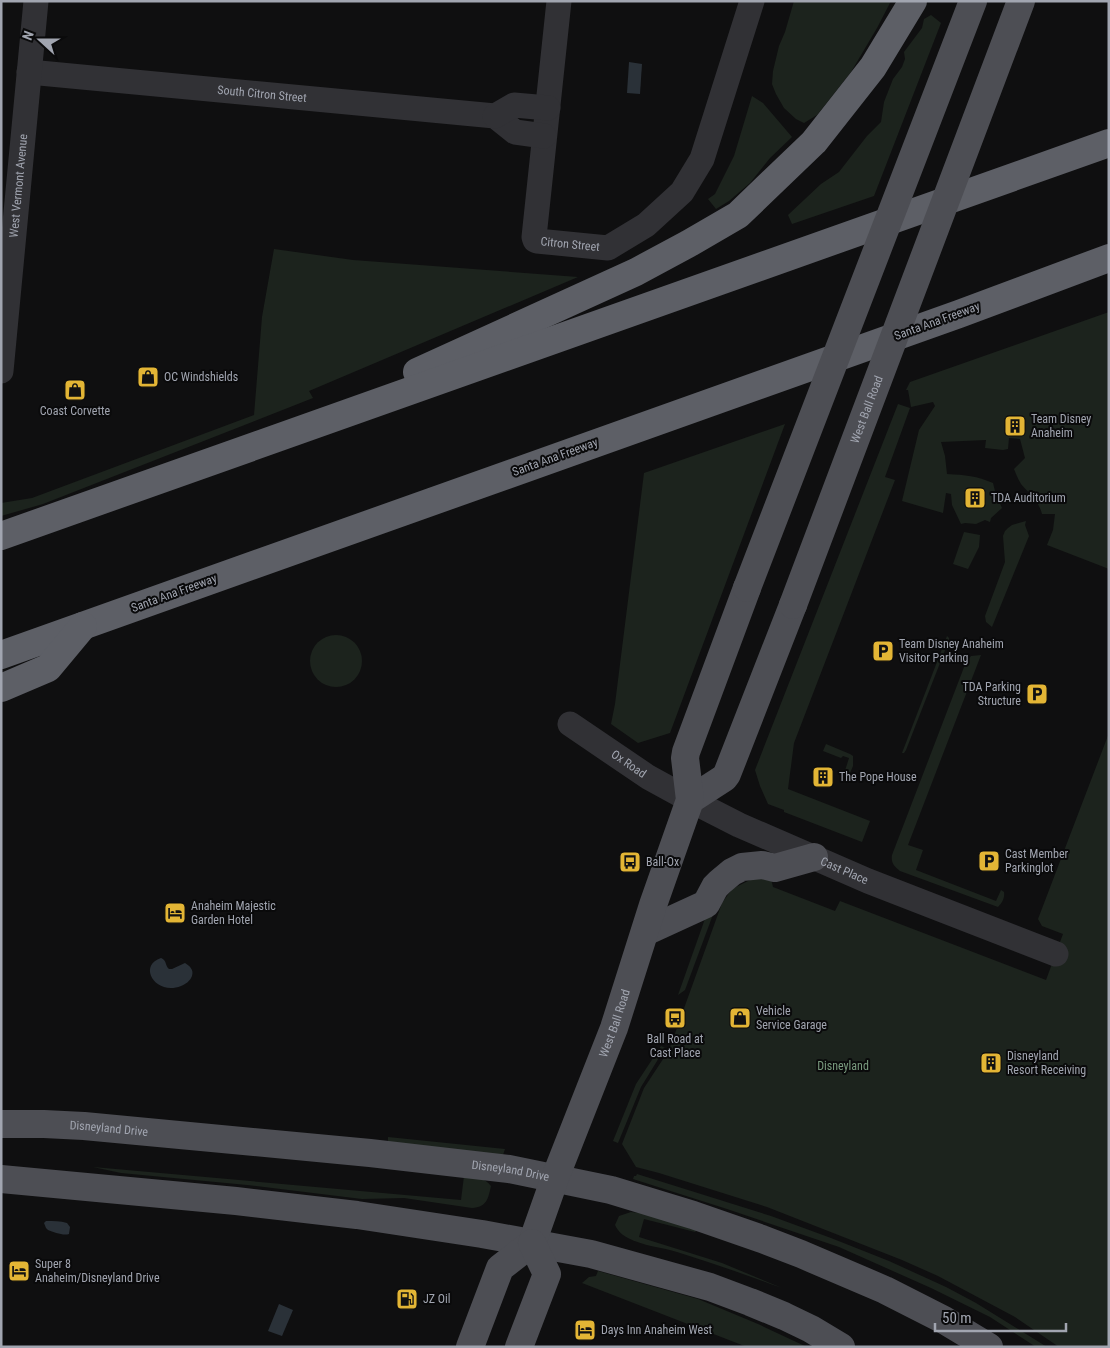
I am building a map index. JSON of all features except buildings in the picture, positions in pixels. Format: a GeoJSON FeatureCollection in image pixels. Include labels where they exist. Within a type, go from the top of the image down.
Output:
{"type":"FeatureCollection","features":[{"type":"Feature","properties":{"kind":"highway"},"geometry":{"type":"LineString","coordinates":[[250,448],[636,272],[738,215],[814,142],[873,67],[913,1]]}},
{"type":"Feature","properties":{"kind":"highway"},"geometry":{"type":"LineString","coordinates":[[1,536],[1109,143]]}},
{"type":"Feature","properties":{"kind":"highway","name":"Santa Ana Freeway"},"geometry":{"type":"LineString","coordinates":[[1,655],[959,314],[1109,258]]}},
{"type":"Feature","properties":{"kind":"highway"},"geometry":{"type":"LineString","coordinates":[[1,688],[48,668],[84,624]]}},
{"type":"Feature","properties":{"kind":"main road","name":"West Ball Road"},"geometry":{"type":"LineString","coordinates":[[532,1242],[614,1028],[653,905],[690,800],[686,752],[747,588],[973,1]]}},
{"type":"Feature","properties":{"kind":"main road","name":"West Ball Road"},"geometry":{"type":"LineString","coordinates":[[690,800],[728,774],[1021,1]]}},
{"type":"Feature","properties":{"kind":"main road"},"geometry":{"type":"LineString","coordinates":[[645,932],[706,904],[715,887],[732,872],[742,867],[762,866],[775,868],[814,858]]}},
{"type":"Feature","properties":{"kind":"main road","name":"Disneyland Drive"},"geometry":{"type":"LineString","coordinates":[[1,1124],[84,1126],[509,1168],[611,1190],[693,1215],[801,1254],[885,1290],[944,1320],[988,1347]]}},
{"type":"Feature","properties":{"kind":"main road"},"geometry":{"type":"LineString","coordinates":[[1,1179],[236,1201],[357,1215],[532,1242],[591,1254],[710,1287],[784,1316],[841,1347]]}},
{"type":"Feature","properties":{"kind":"main road"},"geometry":{"type":"LineString","coordinates":[[470,1347],[500,1268],[532,1242]]}},
{"type":"Feature","properties":{"kind":"main road"},"geometry":{"type":"LineString","coordinates":[[519,1347],[547,1274],[532,1242]]}},
{"type":"Feature","properties":{"kind":"street","name":"West Vermont Avenue"},"geometry":{"type":"LineString","coordinates":[[1,371],[8,230],[29,72],[36,1]]}},
{"type":"Feature","properties":{"kind":"street","name":"Citron Street"},"geometry":{"type":"LineString","coordinates":[[559,1],[534,237],[537,241],[608,248],[646,225],[682,192],[702,158],[752,1]]}},
{"type":"Feature","properties":{"kind":"street","name":"South Citron Street"},"geometry":{"type":"LineString","coordinates":[[29,72],[495,116]]}},
{"type":"Feature","properties":{"kind":"street"},"geometry":{"type":"LineString","coordinates":[[544,136],[515,132],[495,116],[514,105],[548,108]]}},
{"type":"Feature","properties":{"kind":"street","name":"Ox Road"},"geometry":{"type":"LineString","coordinates":[[570,724],[648,777],[690,800]]}},
{"type":"Feature","properties":{"kind":"street","name":"Cast Place"},"geometry":{"type":"LineString","coordinates":[[690,800],[739,825],[814,858],[1003,934],[1029,928],[1056,954]]}},
{"type":"Feature","properties":{"kind":"green space"},"geometry":{"type":"Polygon","coordinates":[[[794,1],[891,1],[851,72],[817,115],[804,123],[796,119],[784,108],[772,84],[779,46],[794,1]]]}},
{"type":"Feature","properties":{"kind":"green space"},"geometry":{"type":"Polygon","coordinates":[[[931,15],[941,23],[874,196],[792,224],[788,215],[821,184],[839,172],[867,136],[881,122],[884,102],[893,79],[902,67],[905,59],[904,52],[922,28],[924,19],[931,15]]]}},
{"type":"Feature","properties":{"kind":"green space"},"geometry":{"type":"Polygon","coordinates":[[[752,96],[763,103],[792,137],[770,158],[750,183],[729,201],[716,209],[708,199],[715,194],[734,156],[752,96]]]}},
{"type":"Feature","properties":{"kind":"green space"},"geometry":{"type":"Polygon","coordinates":[[[274,249],[353,260],[578,277],[309,391],[313,398],[43,504],[1,516],[1,503],[32,498],[254,415],[262,317],[274,249]]]}},
{"type":"Feature","properties":{"kind":"green space","name":"Team Disney Anaheim"},"geometry":{"type":"Polygon","coordinates":[[[1109,312],[1109,569],[1047,545],[1053,530],[1055,514],[1042,514],[1036,501],[1018,478],[1014,469],[1025,458],[1020,439],[1009,438],[1008,449],[1003,450],[985,448],[986,440],[941,442],[947,474],[971,476],[993,483],[1002,508],[991,518],[990,522],[985,520],[976,524],[961,524],[952,505],[951,494],[946,493],[943,513],[902,501],[919,430],[935,406],[933,402],[911,407],[908,390],[906,390],[910,382],[1109,312]]]}},
{"type":"Feature","properties":{"kind":"green space"},"geometry":{"type":"Polygon","coordinates":[[[898,404],[910,408],[885,477],[895,480],[794,743],[788,789],[870,821],[862,842],[768,804],[755,770],[898,404]]]}},
{"type":"Feature","properties":{"kind":"green space"},"geometry":{"type":"Polygon","coordinates":[[[785,424],[670,733],[638,743],[611,724],[644,473],[785,424]]]}},
{"type":"Feature","properties":{"kind":"green space"},"geometry":{"type":"Polygon","coordinates":[[[1026,521],[1025,525],[1029,536],[992,627],[986,622],[985,616],[1005,562],[1003,536],[1005,531],[1012,525],[1026,521]]]}},
{"type":"Feature","properties":{"kind":"green space"},"geometry":{"type":"Polygon","coordinates":[[[964,532],[980,535],[979,547],[968,569],[953,564],[964,532]]]}},
{"type":"Feature","properties":{"kind":"green space"},"geometry":{"type":"Polygon","coordinates":[[[331,635],[341,635],[355,642],[362,656],[362,666],[355,680],[341,687],[331,687],[321,683],[314,676],[310,666],[310,656],[314,646],[321,639],[331,635]]]}},
{"type":"Feature","properties":{"kind":"green space"},"geometry":{"type":"Polygon","coordinates":[[[947,636],[949,640],[906,750],[902,753],[947,636]]]}},
{"type":"Feature","properties":{"kind":"green space"},"geometry":{"type":"Polygon","coordinates":[[[981,655],[908,845],[923,850],[916,870],[996,901],[1001,890],[1004,892],[1004,896],[998,907],[900,871],[894,866],[892,860],[892,855],[966,662],[971,656],[981,655]]]}},
{"type":"Feature","properties":{"kind":"green space","name":"Disneyland"},"geometry":{"type":"Polygon","coordinates":[[[1109,733],[1109,1347],[1059,1347],[1015,1317],[938,1276],[902,1260],[767,1207],[636,1167],[622,1144],[644,1088],[669,1050],[722,903],[732,889],[756,877],[771,879],[773,887],[835,911],[840,901],[1046,980],[1063,934],[1042,926],[1038,919],[1109,733]]]}},
{"type":"Feature","properties":{"kind":"green space"},"geometry":{"type":"Polygon","coordinates":[[[826,744],[853,756],[853,766],[848,778],[843,777],[849,758],[843,756],[841,758],[823,751],[826,744]]]}},
{"type":"Feature","properties":{"kind":"green space"},"geometry":{"type":"Polygon","coordinates":[[[712,899],[718,901],[685,990],[678,995],[712,899]]]}},
{"type":"Feature","properties":{"kind":"green space"},"geometry":{"type":"Polygon","coordinates":[[[661,1046],[665,1048],[641,1087],[618,1143],[613,1141],[636,1084],[661,1046]]]}},
{"type":"Feature","properties":{"kind":"green space"},"geometry":{"type":"Polygon","coordinates":[[[388,1137],[505,1149],[503,1155],[388,1142],[388,1137]]]}},
{"type":"Feature","properties":{"kind":"green space"},"geometry":{"type":"Polygon","coordinates":[[[93,1167],[461,1200],[464,1176],[482,1179],[491,1186],[486,1202],[481,1206],[472,1208],[404,1198],[362,1199],[247,1185],[121,1173],[93,1167]]]}},
{"type":"Feature","properties":{"kind":"green space"},"geometry":{"type":"Polygon","coordinates":[[[637,1174],[771,1216],[889,1261],[976,1303],[1047,1347],[1036,1347],[990,1317],[839,1247],[633,1179],[637,1174]]]}},
{"type":"Feature","properties":{"kind":"green space"},"geometry":{"type":"Polygon","coordinates":[[[631,1212],[656,1215],[699,1228],[695,1232],[644,1219],[639,1237],[722,1263],[782,1288],[690,1256],[640,1243],[624,1236],[615,1225],[619,1216],[631,1212]]]}},
{"type":"Feature","properties":{"kind":"green space"},"geometry":{"type":"Polygon","coordinates":[[[598,1271],[698,1299],[807,1347],[747,1347],[582,1283],[589,1277],[596,1276],[598,1271]]]}},
{"type":"Feature","properties":{"kind":"shaded area"},"geometry":{"type":"Polygon","coordinates":[[[629,62],[642,64],[640,94],[627,93],[629,62]]]}},
{"type":"Feature","properties":{"kind":"shaded area"},"geometry":{"type":"Polygon","coordinates":[[[161,958],[169,969],[187,964],[192,972],[188,982],[172,988],[157,984],[150,973],[150,967],[161,958]]]}},
{"type":"Feature","properties":{"kind":"shaded area"},"geometry":{"type":"Polygon","coordinates":[[[46,1221],[67,1223],[70,1227],[69,1234],[48,1230],[44,1223],[46,1221]]]}},
{"type":"Feature","properties":{"kind":"shaded area"},"geometry":{"type":"Polygon","coordinates":[[[279,1304],[293,1310],[282,1336],[268,1331],[279,1304]]]}},
{"type":"Feature","properties":{"kind":"place","name":"OC Windshields"},"geometry":{"type":"Point","coordinates":[148,377]}},
{"type":"Feature","properties":{"kind":"place","name":"Coast Corvette"},"geometry":{"type":"Point","coordinates":[75,390]}},
{"type":"Feature","properties":{"kind":"place","name":"Team Disney Anaheim"},"geometry":{"type":"Point","coordinates":[1015,426]}},
{"type":"Feature","properties":{"kind":"place","name":"TDA Auditorium"},"geometry":{"type":"Point","coordinates":[975,498]}},
{"type":"Feature","properties":{"kind":"place","name":"Team Disney Anaheim Visitor Parking"},"geometry":{"type":"Point","coordinates":[883,651]}},
{"type":"Feature","properties":{"kind":"place","name":"TDA Parking Structure"},"geometry":{"type":"Point","coordinates":[1037,694]}},
{"type":"Feature","properties":{"kind":"place","name":"The Pope House"},"geometry":{"type":"Point","coordinates":[823,777]}},
{"type":"Feature","properties":{"kind":"place","name":"Cast Member Parkinglot"},"geometry":{"type":"Point","coordinates":[989,861]}},
{"type":"Feature","properties":{"kind":"place","name":"Ball-Ox"},"geometry":{"type":"Point","coordinates":[630,862]}},
{"type":"Feature","properties":{"kind":"place","name":"Anaheim Majestic Garden Hotel"},"geometry":{"type":"Point","coordinates":[175,913]}},
{"type":"Feature","properties":{"kind":"place","name":"Ball Road at Cast Place"},"geometry":{"type":"Point","coordinates":[675,1018]}},
{"type":"Feature","properties":{"kind":"place","name":"Vehicle Service Garage"},"geometry":{"type":"Point","coordinates":[740,1018]}},
{"type":"Feature","properties":{"kind":"place","name":"Disneyland Resort Receiving"},"geometry":{"type":"Point","coordinates":[991,1063]}},
{"type":"Feature","properties":{"kind":"place","name":"Super 8 Anaheim/Disneyland Drive"},"geometry":{"type":"Point","coordinates":[19,1271]}},
{"type":"Feature","properties":{"kind":"place","name":"JZ Oil"},"geometry":{"type":"Point","coordinates":[407,1299]}},
{"type":"Feature","properties":{"kind":"place","name":"Days Inn Anaheim West"},"geometry":{"type":"Point","coordinates":[585,1330]}}]}
